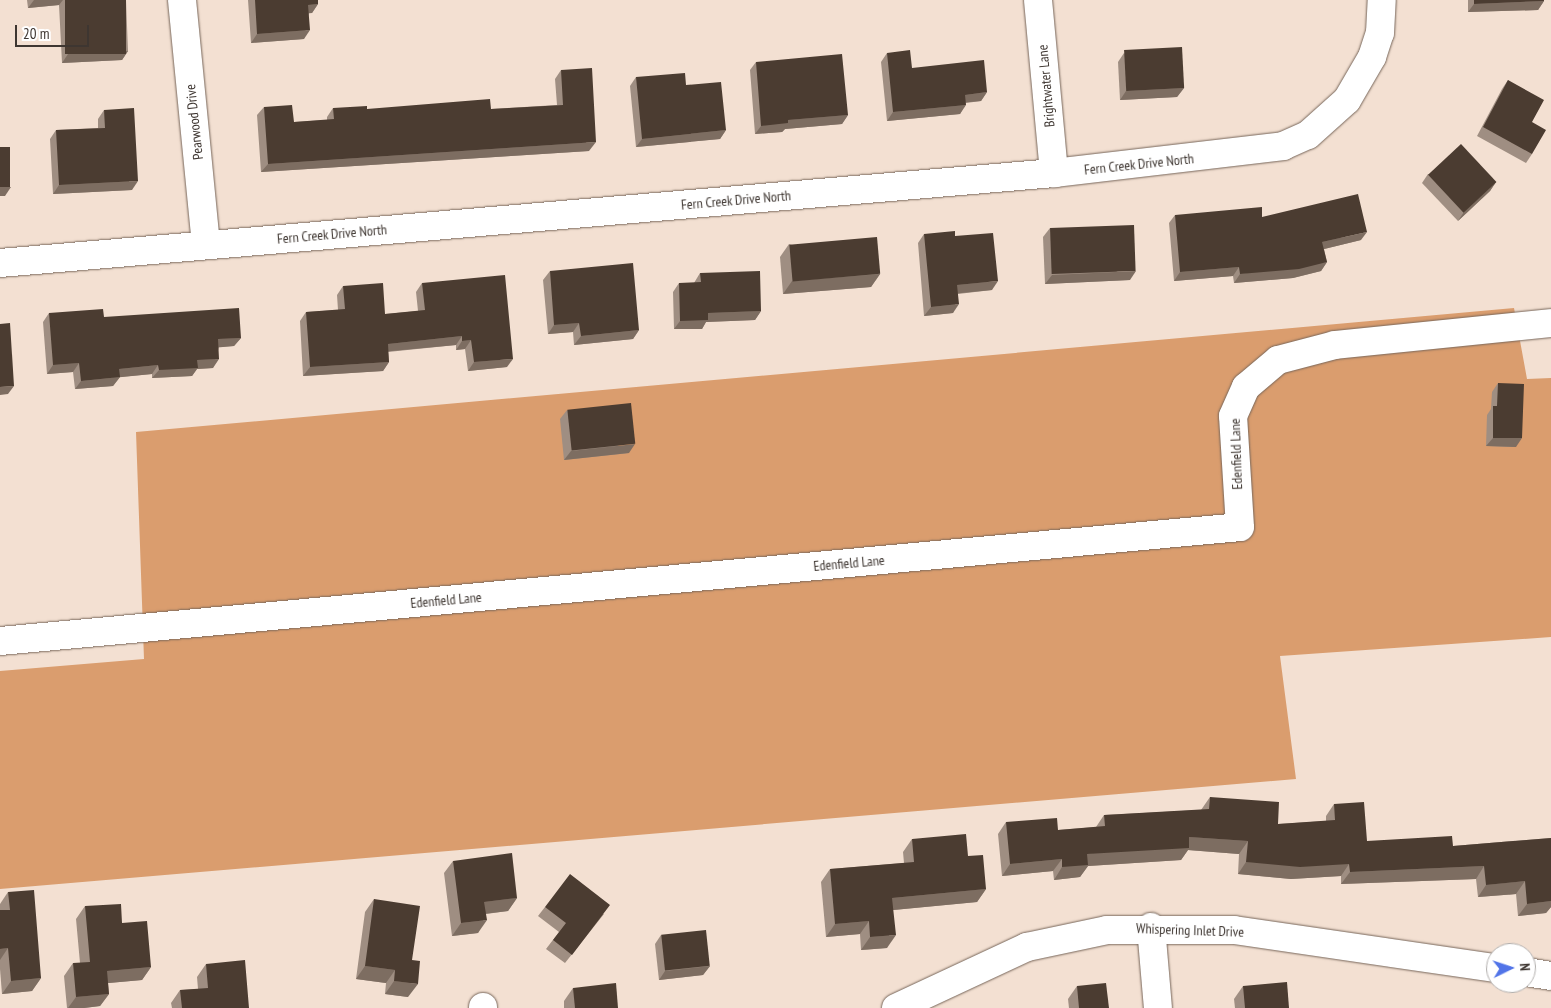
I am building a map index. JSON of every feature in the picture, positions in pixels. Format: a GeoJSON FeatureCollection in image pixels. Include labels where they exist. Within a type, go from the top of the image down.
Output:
{"type":"FeatureCollection","features":[{"type":"Feature","properties":{"kind":"street","name":"Pearwood Drive"},"geometry":{"type":"LineString","coordinates":[[182,0],[206,245]]}},
{"type":"Feature","properties":{"kind":"street","name":"Brightwater Lane"},"geometry":{"type":"LineString","coordinates":[[1038,0],[1054,173]]}},
{"type":"Feature","properties":{"kind":"street","name":"Fern Creek Drive North"},"geometry":{"type":"LineString","coordinates":[[0,263],[1054,173],[1243,153],[1286,146],[1308,135],[1348,100],[1362,78],[1380,33],[1382,0]]}},
{"type":"Feature","properties":{"kind":"street","name":"Edenfield Lane"},"geometry":{"type":"LineString","coordinates":[[0,641],[1240,527],[1233,416],[1246,387],[1278,360],[1335,344],[1551,323]]}},
{"type":"Feature","properties":{"kind":"street","name":"Whispering Inlet Drive"},"geometry":{"type":"LineString","coordinates":[[896,1008],[1026,947],[1107,930],[1151,927],[1234,930],[1486,967]]}},
{"type":"Feature","properties":{"kind":"street"},"geometry":{"type":"LineString","coordinates":[[1151,927],[1158,1008]]}},
{"type":"Feature","properties":{"kind":"street"},"geometry":{"type":"LineString","coordinates":[[1536,974],[1551,976]]}},
{"type":"Feature","properties":{"kind":"shaded area"},"geometry":{"type":"Polygon","coordinates":[[[1514,308],[1527,379],[1551,378],[1551,637],[1280,656],[1296,779],[0,889],[0,671],[144,659],[136,432],[1514,308]]]}},
{"type":"Feature","properties":{"kind":"building"},"geometry":{"type":"Polygon","coordinates":[[[65,0],[126,0],[126,54],[65,54],[65,0]]]}},
{"type":"Feature","properties":{"kind":"building"},"geometry":{"type":"Polygon","coordinates":[[[255,0],[318,0],[318,4],[308,5],[310,30],[257,34],[255,0]]]}},
{"type":"Feature","properties":{"kind":"building"},"geometry":{"type":"Polygon","coordinates":[[[1474,0],[1544,0],[1544,1],[1474,4],[1474,0]]]}},
{"type":"Feature","properties":{"kind":"building"},"geometry":{"type":"Polygon","coordinates":[[[1182,47],[1184,88],[1126,91],[1124,50],[1182,47]]]}},
{"type":"Feature","properties":{"kind":"building"},"geometry":{"type":"Polygon","coordinates":[[[910,50],[912,68],[984,60],[987,92],[965,95],[966,105],[893,112],[887,53],[910,50]]]}},
{"type":"Feature","properties":{"kind":"building"},"geometry":{"type":"Polygon","coordinates":[[[842,54],[848,115],[788,120],[788,123],[761,126],[756,62],[842,54]]]}},
{"type":"Feature","properties":{"kind":"building"},"geometry":{"type":"Polygon","coordinates":[[[592,68],[596,142],[268,164],[264,107],[292,105],[294,122],[334,119],[333,108],[367,106],[367,109],[490,99],[491,109],[563,105],[561,70],[592,68]]]}},
{"type":"Feature","properties":{"kind":"building"},"geometry":{"type":"Polygon","coordinates":[[[685,73],[686,85],[721,82],[726,130],[642,139],[636,77],[685,73]]]}},
{"type":"Feature","properties":{"kind":"building"},"geometry":{"type":"Polygon","coordinates":[[[1508,80],[1544,100],[1532,122],[1546,130],[1532,154],[1483,127],[1508,80]]]}},
{"type":"Feature","properties":{"kind":"building"},"geometry":{"type":"Polygon","coordinates":[[[134,108],[138,181],[59,185],[56,130],[105,128],[104,110],[134,108]]]}},
{"type":"Feature","properties":{"kind":"building"},"geometry":{"type":"Polygon","coordinates":[[[1461,144],[1496,182],[1464,213],[1428,175],[1461,144]]]}},
{"type":"Feature","properties":{"kind":"building"},"geometry":{"type":"Polygon","coordinates":[[[0,147],[10,147],[10,187],[0,187],[0,147]]]}},
{"type":"Feature","properties":{"kind":"building"},"geometry":{"type":"Polygon","coordinates":[[[1358,194],[1367,232],[1322,242],[1327,262],[1299,269],[1240,274],[1239,267],[1180,272],[1175,215],[1262,207],[1262,217],[1358,194]]]}},
{"type":"Feature","properties":{"kind":"building"},"geometry":{"type":"Polygon","coordinates":[[[1134,225],[1136,271],[1052,274],[1050,228],[1134,225]]]}},
{"type":"Feature","properties":{"kind":"building"},"geometry":{"type":"Polygon","coordinates":[[[955,231],[955,236],[993,233],[998,281],[957,285],[959,304],[931,307],[924,234],[955,231]]]}},
{"type":"Feature","properties":{"kind":"building"},"geometry":{"type":"Polygon","coordinates":[[[877,237],[880,274],[793,282],[789,245],[877,237]]]}},
{"type":"Feature","properties":{"kind":"building"},"geometry":{"type":"Polygon","coordinates":[[[633,263],[639,330],[581,336],[579,323],[554,325],[550,271],[633,263]]]}},
{"type":"Feature","properties":{"kind":"building"},"geometry":{"type":"Polygon","coordinates":[[[760,271],[761,311],[708,313],[708,320],[680,321],[679,283],[701,282],[700,273],[760,271]]]}},
{"type":"Feature","properties":{"kind":"building"},"geometry":{"type":"Polygon","coordinates":[[[505,275],[513,359],[474,362],[471,340],[462,341],[462,336],[388,344],[389,362],[310,367],[306,312],[345,309],[343,286],[383,283],[385,314],[425,310],[422,283],[505,275]]]}},
{"type":"Feature","properties":{"kind":"building"},"geometry":{"type":"Polygon","coordinates":[[[239,308],[241,338],[218,339],[219,359],[197,360],[198,368],[159,370],[158,365],[119,369],[120,377],[81,381],[79,363],[53,365],[49,313],[103,309],[104,317],[239,308]]]}},
{"type":"Feature","properties":{"kind":"building"},"geometry":{"type":"Polygon","coordinates":[[[10,323],[14,386],[0,387],[0,324],[10,323]]]}},
{"type":"Feature","properties":{"kind":"building"},"geometry":{"type":"Polygon","coordinates":[[[1498,383],[1524,384],[1522,438],[1493,438],[1493,406],[1497,406],[1498,383]]]}},
{"type":"Feature","properties":{"kind":"building"},"geometry":{"type":"Polygon","coordinates":[[[631,403],[635,444],[572,450],[567,410],[631,403]]]}},
{"type":"Feature","properties":{"kind":"building"},"geometry":{"type":"Polygon","coordinates":[[[1210,797],[1279,802],[1278,824],[1335,820],[1334,804],[1364,802],[1367,841],[1452,836],[1453,846],[1551,838],[1551,901],[1527,904],[1525,881],[1486,885],[1484,866],[1350,872],[1349,864],[1300,867],[1246,862],[1248,841],[1189,837],[1189,848],[1087,854],[1088,865],[1062,867],[1062,859],[1010,864],[1006,822],[1057,818],[1058,830],[1105,826],[1104,815],[1209,809],[1210,797]]]}},
{"type":"Feature","properties":{"kind":"building"},"geometry":{"type":"Polygon","coordinates":[[[966,834],[968,856],[983,855],[986,889],[892,898],[896,935],[870,937],[869,921],[835,924],[830,869],[914,862],[912,839],[966,834]]]}},
{"type":"Feature","properties":{"kind":"building"},"geometry":{"type":"Polygon","coordinates":[[[512,853],[517,898],[484,902],[487,920],[461,923],[453,861],[512,853]]]}},
{"type":"Feature","properties":{"kind":"building"},"geometry":{"type":"Polygon","coordinates":[[[570,874],[610,905],[572,955],[553,940],[566,923],[545,907],[570,874]]]}},
{"type":"Feature","properties":{"kind":"building"},"geometry":{"type":"Polygon","coordinates":[[[34,890],[41,978],[11,981],[8,948],[0,949],[0,910],[10,910],[8,892],[34,890]]]}},
{"type":"Feature","properties":{"kind":"building"},"geometry":{"type":"Polygon","coordinates":[[[374,899],[420,906],[412,960],[420,961],[418,984],[394,981],[395,970],[365,966],[374,899]]]}},
{"type":"Feature","properties":{"kind":"building"},"geometry":{"type":"Polygon","coordinates":[[[121,904],[122,923],[147,921],[151,967],[107,971],[109,994],[76,997],[73,963],[90,962],[85,906],[121,904]]]}},
{"type":"Feature","properties":{"kind":"building"},"geometry":{"type":"Polygon","coordinates":[[[706,930],[710,966],[665,971],[661,935],[706,930]]]}},
{"type":"Feature","properties":{"kind":"building"},"geometry":{"type":"Polygon","coordinates":[[[245,960],[249,1008],[182,1008],[180,990],[208,988],[206,964],[245,960]]]}},
{"type":"Feature","properties":{"kind":"building"},"geometry":{"type":"Polygon","coordinates":[[[1287,982],[1289,1008],[1245,1008],[1243,986],[1287,982]]]}},
{"type":"Feature","properties":{"kind":"building"},"geometry":{"type":"Polygon","coordinates":[[[616,983],[618,1008],[575,1008],[573,988],[616,983]]]}},
{"type":"Feature","properties":{"kind":"building"},"geometry":{"type":"Polygon","coordinates":[[[1106,983],[1109,1008],[1079,1008],[1077,986],[1106,983]]]}}]}
